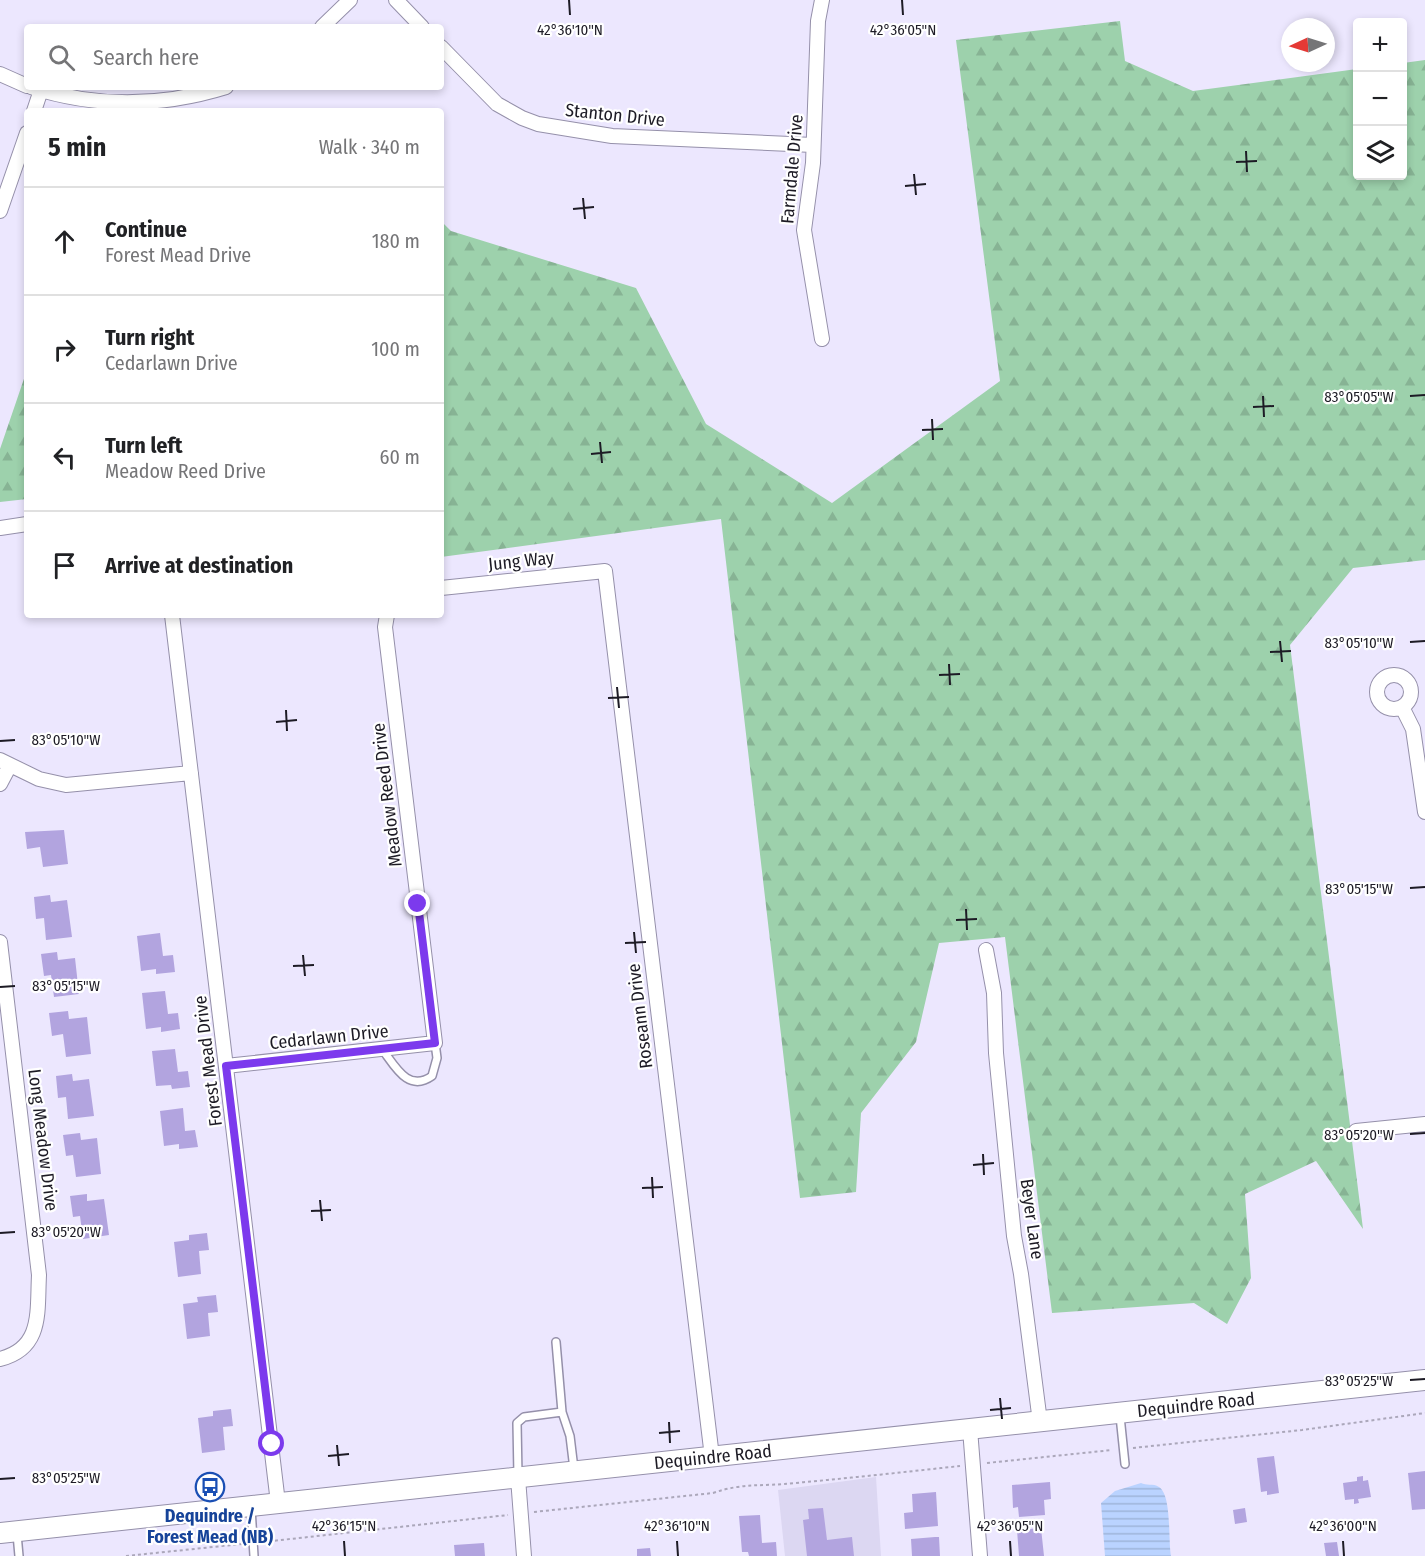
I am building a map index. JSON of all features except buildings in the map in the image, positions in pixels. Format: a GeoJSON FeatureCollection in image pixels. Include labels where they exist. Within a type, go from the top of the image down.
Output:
{"type":"FeatureCollection","features":[{"type":"Feature","properties":{"kind":"main road","name":"Dequindre Road"},"geometry":{"type":"LineString","coordinates":[[9,1532],[1425,1380]]}},
{"type":"Feature","properties":{"kind":"street"},"geometry":{"type":"LineString","coordinates":[[325,24],[350,0]]}},
{"type":"Feature","properties":{"kind":"street"},"geometry":{"type":"LineString","coordinates":[[396,0],[419,24]]}},
{"type":"Feature","properties":{"kind":"street","name":"Farmdale Drive"},"geometry":{"type":"LineString","coordinates":[[822,0],[813,145],[804,230],[822,339]]}},
{"type":"Feature","properties":{"kind":"street","name":"Stanton Drive"},"geometry":{"type":"LineString","coordinates":[[444,50],[497,104],[514,115],[538,124],[612,136],[813,145]]}},
{"type":"Feature","properties":{"kind":"street"},"geometry":{"type":"LineString","coordinates":[[0,74],[24,84]]}},
{"type":"Feature","properties":{"kind":"street"},"geometry":{"type":"LineString","coordinates":[[33,90],[34,108]]}},
{"type":"Feature","properties":{"kind":"street"},"geometry":{"type":"LineString","coordinates":[[41,90],[79,99],[128,104],[174,100],[214,90]]}},
{"type":"Feature","properties":{"kind":"street"},"geometry":{"type":"LineString","coordinates":[[0,211],[24,142]]}},
{"type":"Feature","properties":{"kind":"street"},"geometry":{"type":"LineString","coordinates":[[0,528],[24,524]]}},
{"type":"Feature","properties":{"kind":"street","name":"Jung Way"},"geometry":{"type":"LineString","coordinates":[[444,588],[605,571]]}},
{"type":"Feature","properties":{"kind":"street","name":"Roseann Drive"},"geometry":{"type":"LineString","coordinates":[[605,571],[712,1457]]}},
{"type":"Feature","properties":{"kind":"street","name":"Forest Mead Drive"},"geometry":{"type":"LineString","coordinates":[[172,618],[278,1503]]}},
{"type":"Feature","properties":{"kind":"street","name":"Meadow Reed Drive"},"geometry":{"type":"LineString","coordinates":[[387,618],[387,639],[435,1043]]}},
{"type":"Feature","properties":{"kind":"street"},"geometry":{"type":"LineString","coordinates":[[1402,707],[1413,729],[1425,812]]}},
{"type":"Feature","properties":{"kind":"street"},"geometry":{"type":"LineString","coordinates":[[0,784],[5,762],[49,782],[66,785],[191,773]]}},
{"type":"Feature","properties":{"kind":"street","name":"Long Meadow Drive"},"geometry":{"type":"LineString","coordinates":[[0,942],[39,1275],[35,1330],[30,1341],[24,1349],[0,1359]]}},
{"type":"Feature","properties":{"kind":"street","name":"Beyer Lane"},"geometry":{"type":"LineString","coordinates":[[986,950],[994,993],[996,1053],[1014,1236],[1040,1422]]}},
{"type":"Feature","properties":{"kind":"street","name":"Cedarlawn Drive"},"geometry":{"type":"LineString","coordinates":[[226,1066],[435,1043]]}},
{"type":"Feature","properties":{"kind":"street"},"geometry":{"type":"LineString","coordinates":[[1356,1131],[1425,1124]]}},
{"type":"Feature","properties":{"kind":"street"},"geometry":{"type":"LineString","coordinates":[[970,1429],[980,1556]]}},
{"type":"Feature","properties":{"kind":"street"},"geometry":{"type":"LineString","coordinates":[[518,1478],[524,1556]]}},
{"type":"Feature","properties":{"kind":"lane"},"geometry":{"type":"LineString","coordinates":[[382,1049],[407,1080],[416,1083],[432,1076],[437,1058],[435,1043]]}},
{"type":"Feature","properties":{"kind":"lane"},"geometry":{"type":"LineString","coordinates":[[556,1342],[562,1412],[570,1436],[574,1472]]}},
{"type":"Feature","properties":{"kind":"lane"},"geometry":{"type":"LineString","coordinates":[[518,1478],[517,1423],[524,1417],[562,1412]]}},
{"type":"Feature","properties":{"kind":"lane"},"geometry":{"type":"LineString","coordinates":[[1119,1413],[1125,1464]]}},
{"type":"Feature","properties":{"kind":"lane"},"geometry":{"type":"LineString","coordinates":[[250,1506],[254,1556]]}},
{"type":"Feature","properties":{"kind":"lane"},"geometry":{"type":"LineString","coordinates":[[9,1532],[19,1556]]}},
{"type":"Feature","properties":{"kind":"path"},"geometry":{"type":"LineString","coordinates":[[983,1464],[1335,1426],[1425,1413]]}},
{"type":"Feature","properties":{"kind":"path"},"geometry":{"type":"LineString","coordinates":[[532,1513],[713,1493],[732,1486],[760,1483],[790,1484],[961,1466]]}},
{"type":"Feature","properties":{"kind":"path"},"geometry":{"type":"LineString","coordinates":[[262,1542],[509,1515]]}},
{"type":"Feature","properties":{"kind":"path"},"geometry":{"type":"LineString","coordinates":[[126,1556],[245,1544]]}},
{"type":"Feature","properties":{"kind":"shaded area"},"geometry":{"type":"Polygon","coordinates":[[[876,1477],[881,1556],[785,1556],[778,1490],[876,1477]]]}},
{"type":"Feature","properties":{"kind":"green space"},"geometry":{"type":"Polygon","coordinates":[[[1120,21],[1125,61],[1193,91],[1353,70],[1353,180],[1407,180],[1407,62],[1425,60],[1425,560],[1353,568],[1290,645],[1363,1229],[1316,1161],[1245,1194],[1251,1278],[1227,1324],[1194,1303],[1052,1313],[1005,937],[939,943],[916,1042],[861,1113],[856,1192],[800,1198],[721,519],[444,557],[444,224],[451,231],[636,288],[706,424],[832,503],[1000,381],[956,40],[1120,21]]]}},
{"type":"Feature","properties":{"kind":"green space"},"geometry":{"type":"Polygon","coordinates":[[[24,379],[24,499],[0,502],[0,449],[24,379]]]}},
{"type":"Feature","properties":{"kind":"water"},"geometry":{"type":"Polygon","coordinates":[[[1141,1483],[1159,1487],[1166,1499],[1171,1556],[1105,1556],[1101,1503],[1115,1491],[1141,1483]]]}},
{"type":"Feature","properties":{"kind":"place","name":"Dequindre / Forest Mead (NB)"},"geometry":{"type":"Point","coordinates":[210,1487]}},
{"type":"Feature","properties":{"kind":"route"},"geometry":{"type":"LineString","coordinates":[[272,1444],[226,1066],[435,1043],[418,904]]}}]}
